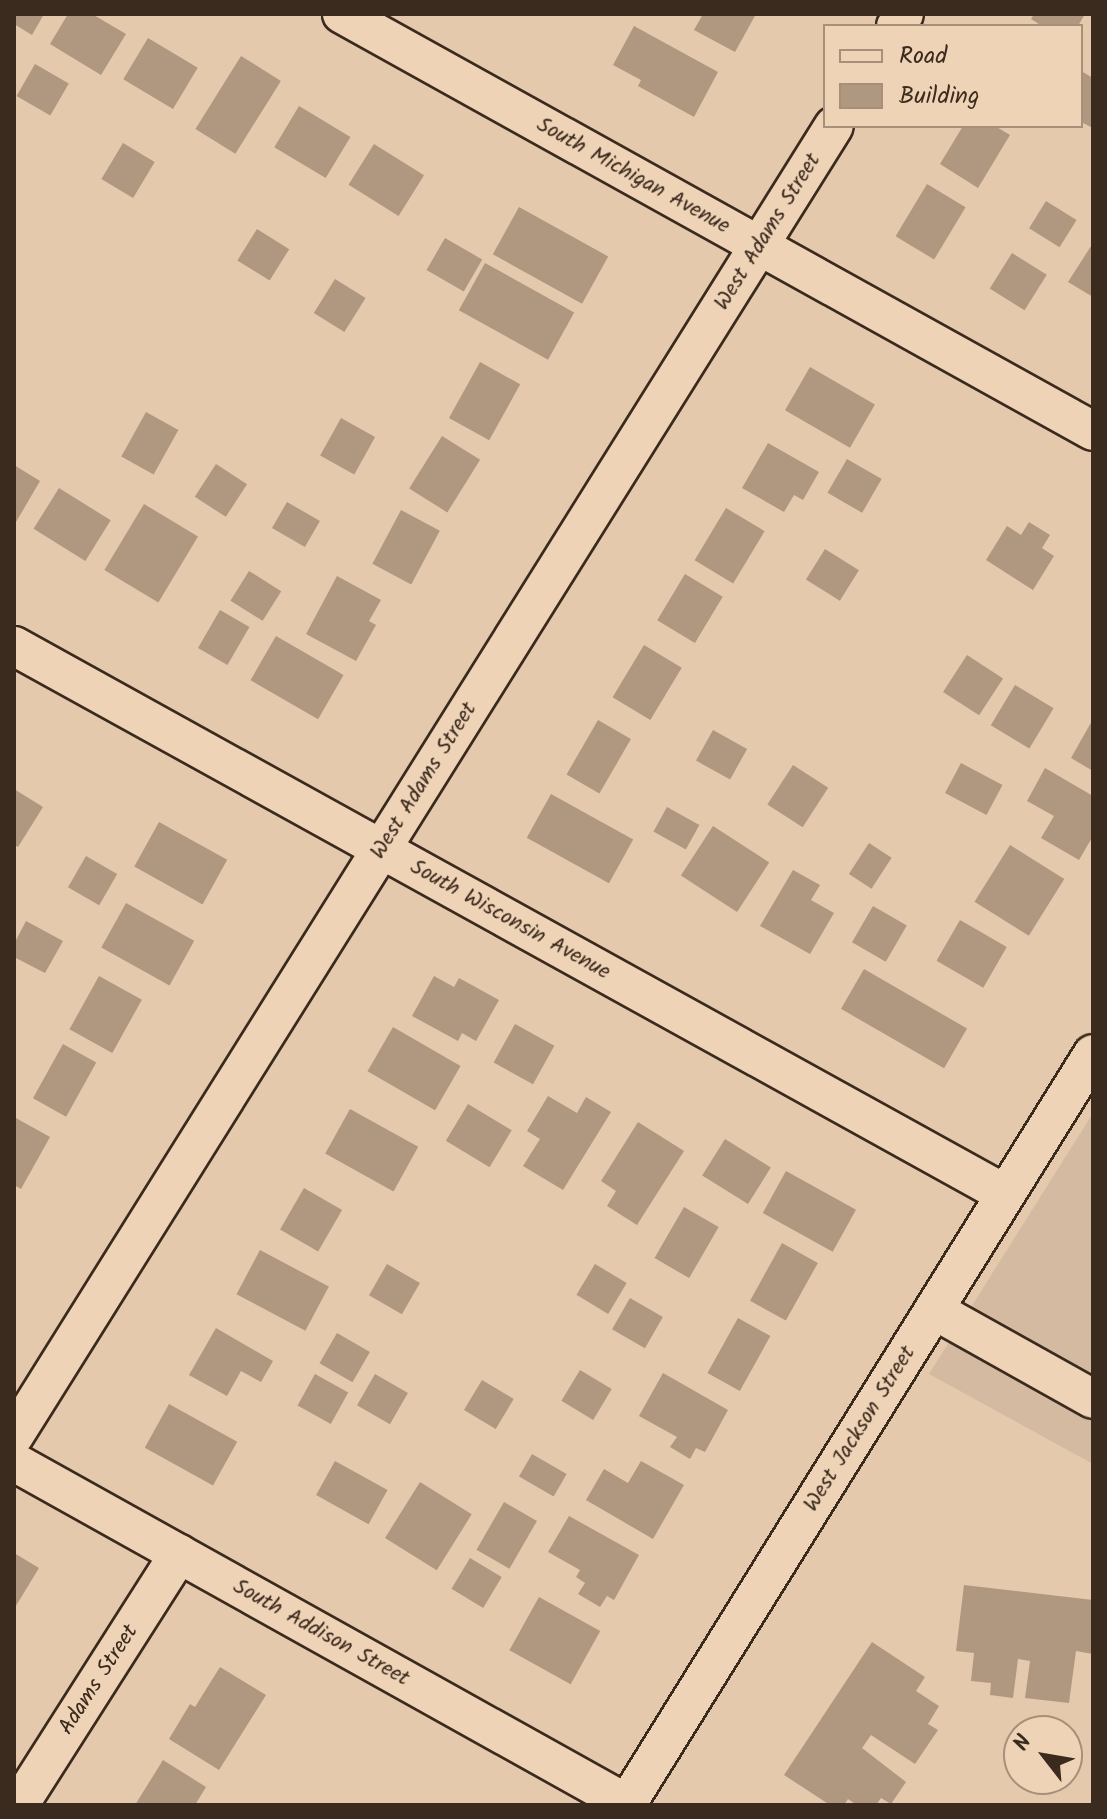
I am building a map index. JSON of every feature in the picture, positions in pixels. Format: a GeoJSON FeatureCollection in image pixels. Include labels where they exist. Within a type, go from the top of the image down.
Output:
{"type":"FeatureCollection","features":[{"type":"Feature","properties":{"kind":"street","name":"South Michigan Avenue"},"geometry":{"type":"LineString","coordinates":[[342,14],[1093,431]]}},
{"type":"Feature","properties":{"kind":"street","name":"West Adams Street"},"geometry":{"type":"LineString","coordinates":[[14,1436],[833,128]]}},
{"type":"Feature","properties":{"kind":"street","name":"South Wisconsin Avenue"},"geometry":{"type":"LineString","coordinates":[[14,646],[1005,1194]]}},
{"type":"Feature","properties":{"kind":"street","name":"West Jackson Street"},"geometry":{"type":"LineString","coordinates":[[627,1805],[1093,1054]]}},
{"type":"Feature","properties":{"kind":"street"},"geometry":{"type":"LineString","coordinates":[[934,1310],[1093,1399]]}},
{"type":"Feature","properties":{"kind":"street","name":"South Addison Street"},"geometry":{"type":"LineString","coordinates":[[14,1462],[627,1805]]}},
{"type":"Feature","properties":{"kind":"street","name":"Adams Street"},"geometry":{"type":"LineString","coordinates":[[19,1805],[179,1554]]}},
{"type":"Feature","properties":{"kind":"shaded area"},"geometry":{"type":"Polygon","coordinates":[[[1093,1113],[1093,1464],[929,1374],[1093,1113]]]}},
{"type":"Feature","properties":{"kind":"building"},"geometry":{"type":"Polygon","coordinates":[[[14,14],[44,14],[32,35],[14,24],[14,14]]]}},
{"type":"Feature","properties":{"kind":"building"},"geometry":{"type":"Polygon","coordinates":[[[68,14],[92,14],[126,34],[101,75],[50,44],[68,14]]]}},
{"type":"Feature","properties":{"kind":"building"},"geometry":{"type":"Polygon","coordinates":[[[703,14],[756,14],[735,52],[694,30],[703,14]]]}},
{"type":"Feature","properties":{"kind":"building"},"geometry":{"type":"Polygon","coordinates":[[[1034,14],[1085,14],[1079,24],[1039,24],[1031,19],[1034,14]]]}},
{"type":"Feature","properties":{"kind":"building"},"geometry":{"type":"Polygon","coordinates":[[[634,26],[718,72],[694,117],[638,86],[641,80],[613,65],[634,26]]]}},
{"type":"Feature","properties":{"kind":"building"},"geometry":{"type":"Polygon","coordinates":[[[148,38],[198,68],[173,109],[123,79],[148,38]]]}},
{"type":"Feature","properties":{"kind":"building"},"geometry":{"type":"Polygon","coordinates":[[[241,56],[281,81],[235,154],[195,129],[241,56]]]}},
{"type":"Feature","properties":{"kind":"building"},"geometry":{"type":"Polygon","coordinates":[[[35,64],[69,84],[50,116],[17,96],[35,64]]]}},
{"type":"Feature","properties":{"kind":"building"},"geometry":{"type":"Polygon","coordinates":[[[1083,72],[1093,78],[1093,128],[1083,123],[1083,72]]]}},
{"type":"Feature","properties":{"kind":"building"},"geometry":{"type":"Polygon","coordinates":[[[299,106],[350,137],[326,178],[274,147],[299,106]]]}},
{"type":"Feature","properties":{"kind":"building"},"geometry":{"type":"Polygon","coordinates":[[[962,128],[998,128],[1010,135],[978,188],[940,164],[962,128]]]}},
{"type":"Feature","properties":{"kind":"building"},"geometry":{"type":"Polygon","coordinates":[[[123,143],[155,162],[133,198],[101,179],[123,143]]]}},
{"type":"Feature","properties":{"kind":"building"},"geometry":{"type":"Polygon","coordinates":[[[374,144],[424,175],[399,216],[349,185],[374,144]]]}},
{"type":"Feature","properties":{"kind":"building"},"geometry":{"type":"Polygon","coordinates":[[[927,184],[966,207],[934,259],[896,236],[927,184]]]}},
{"type":"Feature","properties":{"kind":"building"},"geometry":{"type":"Polygon","coordinates":[[[1046,201],[1077,220],[1060,247],[1029,228],[1046,201]]]}},
{"type":"Feature","properties":{"kind":"building"},"geometry":{"type":"Polygon","coordinates":[[[519,207],[608,256],[582,304],[493,254],[519,207]]]}},
{"type":"Feature","properties":{"kind":"building"},"geometry":{"type":"Polygon","coordinates":[[[257,229],[289,249],[270,281],[237,260],[257,229]]]}},
{"type":"Feature","properties":{"kind":"building"},"geometry":{"type":"Polygon","coordinates":[[[445,238],[482,260],[464,292],[426,270],[445,238]]]}},
{"type":"Feature","properties":{"kind":"building"},"geometry":{"type":"Polygon","coordinates":[[[1093,243],[1093,297],[1068,282],[1093,243]]]}},
{"type":"Feature","properties":{"kind":"building"},"geometry":{"type":"Polygon","coordinates":[[[1012,253],[1047,275],[1025,310],[990,289],[1012,253]]]}},
{"type":"Feature","properties":{"kind":"building"},"geometry":{"type":"Polygon","coordinates":[[[485,263],[574,312],[548,360],[459,310],[485,263]]]}},
{"type":"Feature","properties":{"kind":"building"},"geometry":{"type":"Polygon","coordinates":[[[335,279],[366,298],[344,332],[314,313],[335,279]]]}},
{"type":"Feature","properties":{"kind":"building"},"geometry":{"type":"Polygon","coordinates":[[[480,362],[520,384],[489,440],[449,418],[480,362]]]}},
{"type":"Feature","properties":{"kind":"building"},"geometry":{"type":"Polygon","coordinates":[[[810,367],[875,404],[850,448],[785,410],[810,367]]]}},
{"type":"Feature","properties":{"kind":"building"},"geometry":{"type":"Polygon","coordinates":[[[146,412],[178,430],[154,475],[121,457],[146,412]]]}},
{"type":"Feature","properties":{"kind":"building"},"geometry":{"type":"Polygon","coordinates":[[[341,418],[375,437],[354,475],[320,456],[341,418]]]}},
{"type":"Feature","properties":{"kind":"building"},"geometry":{"type":"Polygon","coordinates":[[[442,436],[480,460],[447,512],[409,489],[442,436]]]}},
{"type":"Feature","properties":{"kind":"building"},"geometry":{"type":"Polygon","coordinates":[[[768,443],[819,472],[803,500],[794,495],[784,512],[742,488],[768,443]]]}},
{"type":"Feature","properties":{"kind":"building"},"geometry":{"type":"Polygon","coordinates":[[[847,459],[882,479],[862,513],[828,493],[847,459]]]}},
{"type":"Feature","properties":{"kind":"building"},"geometry":{"type":"Polygon","coordinates":[[[216,464],[247,484],[226,517],[195,497],[216,464]]]}},
{"type":"Feature","properties":{"kind":"building"},"geometry":{"type":"Polygon","coordinates":[[[14,465],[40,481],[16,522],[14,521],[14,465]]]}},
{"type":"Feature","properties":{"kind":"building"},"geometry":{"type":"Polygon","coordinates":[[[59,488],[111,520],[85,561],[34,529],[59,488]]]}},
{"type":"Feature","properties":{"kind":"building"},"geometry":{"type":"Polygon","coordinates":[[[287,502],[320,521],[305,547],[272,528],[287,502]]]}},
{"type":"Feature","properties":{"kind":"building"},"geometry":{"type":"Polygon","coordinates":[[[144,504],[198,536],[158,602],[104,570],[144,504]]]}},
{"type":"Feature","properties":{"kind":"building"},"geometry":{"type":"Polygon","coordinates":[[[726,508],[765,531],[733,583],[695,560],[726,508]]]}},
{"type":"Feature","properties":{"kind":"building"},"geometry":{"type":"Polygon","coordinates":[[[401,510],[440,531],[411,585],[372,564],[401,510]]]}},
{"type":"Feature","properties":{"kind":"building"},"geometry":{"type":"Polygon","coordinates":[[[1029,522],[1050,535],[1042,548],[1054,556],[1033,590],[986,560],[1007,526],[1021,535],[1029,522]]]}},
{"type":"Feature","properties":{"kind":"building"},"geometry":{"type":"Polygon","coordinates":[[[825,549],[859,570],[840,601],[806,580],[825,549]]]}},
{"type":"Feature","properties":{"kind":"building"},"geometry":{"type":"Polygon","coordinates":[[[249,571],[281,591],[263,621],[230,601],[249,571]]]}},
{"type":"Feature","properties":{"kind":"building"},"geometry":{"type":"Polygon","coordinates":[[[685,574],[723,597],[695,643],[657,620],[685,574]]]}},
{"type":"Feature","properties":{"kind":"building"},"geometry":{"type":"Polygon","coordinates":[[[337,576],[381,600],[369,621],[376,625],[356,661],[306,634],[337,576]]]}},
{"type":"Feature","properties":{"kind":"building"},"geometry":{"type":"Polygon","coordinates":[[[220,610],[249,627],[227,665],[198,648],[220,610]]]}},
{"type":"Feature","properties":{"kind":"building"},"geometry":{"type":"Polygon","coordinates":[[[276,636],[344,675],[318,719],[250,680],[276,636]]]}},
{"type":"Feature","properties":{"kind":"building"},"geometry":{"type":"Polygon","coordinates":[[[644,645],[682,668],[650,720],[613,697],[644,645]]]}},
{"type":"Feature","properties":{"kind":"building"},"geometry":{"type":"Polygon","coordinates":[[[967,655],[1003,678],[979,715],[943,692],[967,655]]]}},
{"type":"Feature","properties":{"kind":"building"},"geometry":{"type":"Polygon","coordinates":[[[1015,685],[1054,708],[1029,748],[991,725],[1015,685]]]}},
{"type":"Feature","properties":{"kind":"building"},"geometry":{"type":"Polygon","coordinates":[[[1093,719],[1093,771],[1071,758],[1093,719]]]}},
{"type":"Feature","properties":{"kind":"building"},"geometry":{"type":"Polygon","coordinates":[[[598,720],[631,739],[599,794],[566,775],[598,720]]]}},
{"type":"Feature","properties":{"kind":"building"},"geometry":{"type":"Polygon","coordinates":[[[713,730],[747,749],[730,780],[696,761],[713,730]]]}},
{"type":"Feature","properties":{"kind":"building"},"geometry":{"type":"Polygon","coordinates":[[[961,763],[1002,785],[987,815],[945,793],[961,763]]]}},
{"type":"Feature","properties":{"kind":"building"},"geometry":{"type":"Polygon","coordinates":[[[793,765],[828,788],[803,827],[767,804],[793,765]]]}},
{"type":"Feature","properties":{"kind":"building"},"geometry":{"type":"Polygon","coordinates":[[[1045,768],[1093,796],[1093,836],[1079,860],[1041,838],[1054,816],[1027,801],[1045,768]]]}},
{"type":"Feature","properties":{"kind":"building"},"geometry":{"type":"Polygon","coordinates":[[[14,789],[43,807],[18,847],[14,845],[14,789]]]}},
{"type":"Feature","properties":{"kind":"building"},"geometry":{"type":"Polygon","coordinates":[[[551,794],[633,840],[609,883],[527,838],[551,794]]]}},
{"type":"Feature","properties":{"kind":"building"},"geometry":{"type":"Polygon","coordinates":[[[667,807],[699,825],[686,849],[653,831],[667,807]]]}},
{"type":"Feature","properties":{"kind":"building"},"geometry":{"type":"Polygon","coordinates":[[[159,822],[227,860],[202,904],[134,867],[159,822]]]}},
{"type":"Feature","properties":{"kind":"building"},"geometry":{"type":"Polygon","coordinates":[[[713,826],[769,862],[737,912],[681,875],[713,826]]]}},
{"type":"Feature","properties":{"kind":"building"},"geometry":{"type":"Polygon","coordinates":[[[869,843],[892,858],[871,889],[849,874],[869,843]]]}},
{"type":"Feature","properties":{"kind":"building"},"geometry":{"type":"Polygon","coordinates":[[[1010,845],[1064,879],[1029,936],[974,902],[1010,845]]]}},
{"type":"Feature","properties":{"kind":"building"},"geometry":{"type":"Polygon","coordinates":[[[86,856],[117,874],[99,905],[68,887],[86,856]]]}},
{"type":"Feature","properties":{"kind":"building"},"geometry":{"type":"Polygon","coordinates":[[[793,870],[820,885],[811,900],[834,913],[810,954],[760,926],[793,870]]]}},
{"type":"Feature","properties":{"kind":"building"},"geometry":{"type":"Polygon","coordinates":[[[126,903],[194,941],[169,985],[101,948],[126,903]]]}},
{"type":"Feature","properties":{"kind":"building"},"geometry":{"type":"Polygon","coordinates":[[[873,906],[907,926],[886,962],[852,942],[873,906]]]}},
{"type":"Feature","properties":{"kind":"building"},"geometry":{"type":"Polygon","coordinates":[[[960,920],[1007,947],[983,988],[936,961],[960,920]]]}},
{"type":"Feature","properties":{"kind":"building"},"geometry":{"type":"Polygon","coordinates":[[[26,921],[63,941],[45,973],[14,957],[14,944],[26,921]]]}},
{"type":"Feature","properties":{"kind":"building"},"geometry":{"type":"Polygon","coordinates":[[[864,969],[967,1028],[944,1068],[841,1009],[864,969]]]}},
{"type":"Feature","properties":{"kind":"building"},"geometry":{"type":"Polygon","coordinates":[[[99,976],[142,1000],[112,1053],[69,1029],[99,976]]]}},
{"type":"Feature","properties":{"kind":"building"},"geometry":{"type":"Polygon","coordinates":[[[434,976],[454,987],[459,978],[499,1000],[476,1041],[462,1033],[458,1041],[412,1016],[434,976]]]}},
{"type":"Feature","properties":{"kind":"building"},"geometry":{"type":"Polygon","coordinates":[[[515,1024],[554,1046],[533,1084],[494,1062],[515,1024]]]}},
{"type":"Feature","properties":{"kind":"building"},"geometry":{"type":"Polygon","coordinates":[[[393,1027],[461,1066],[435,1110],[367,1071],[393,1027]]]}},
{"type":"Feature","properties":{"kind":"building"},"geometry":{"type":"Polygon","coordinates":[[[63,1044],[96,1062],[66,1117],[33,1098],[63,1044]]]}},
{"type":"Feature","properties":{"kind":"building"},"geometry":{"type":"Polygon","coordinates":[[[548,1096],[577,1113],[586,1097],[611,1112],[563,1190],[523,1166],[540,1139],[527,1131],[548,1096]]]}},
{"type":"Feature","properties":{"kind":"building"},"geometry":{"type":"Polygon","coordinates":[[[468,1104],[512,1130],[490,1167],[446,1141],[468,1104]]]}},
{"type":"Feature","properties":{"kind":"building"},"geometry":{"type":"Polygon","coordinates":[[[350,1109],[418,1147],[393,1191],[325,1154],[350,1109]]]}},
{"type":"Feature","properties":{"kind":"building"},"geometry":{"type":"Polygon","coordinates":[[[14,1117],[50,1137],[21,1189],[14,1185],[14,1117]]]}},
{"type":"Feature","properties":{"kind":"building"},"geometry":{"type":"Polygon","coordinates":[[[638,1122],[684,1151],[637,1225],[607,1206],[616,1191],[601,1181],[638,1122]]]}},
{"type":"Feature","properties":{"kind":"building"},"geometry":{"type":"Polygon","coordinates":[[[725,1139],[771,1168],[748,1204],[702,1175],[725,1139]]]}},
{"type":"Feature","properties":{"kind":"building"},"geometry":{"type":"Polygon","coordinates":[[[786,1171],[856,1210],[833,1252],[763,1213],[786,1171]]]}},
{"type":"Feature","properties":{"kind":"building"},"geometry":{"type":"Polygon","coordinates":[[[304,1188],[342,1210],[318,1252],[280,1230],[304,1188]]]}},
{"type":"Feature","properties":{"kind":"building"},"geometry":{"type":"Polygon","coordinates":[[[684,1207],[719,1227],[689,1278],[654,1258],[684,1207]]]}},
{"type":"Feature","properties":{"kind":"building"},"geometry":{"type":"Polygon","coordinates":[[[782,1243],[818,1263],[786,1321],[750,1301],[782,1243]]]}},
{"type":"Feature","properties":{"kind":"building"},"geometry":{"type":"Polygon","coordinates":[[[260,1250],[329,1287],[305,1331],[237,1294],[260,1250]]]}},
{"type":"Feature","properties":{"kind":"building"},"geometry":{"type":"Polygon","coordinates":[[[387,1264],[420,1283],[402,1314],[369,1295],[387,1264]]]}},
{"type":"Feature","properties":{"kind":"building"},"geometry":{"type":"Polygon","coordinates":[[[595,1264],[627,1283],[608,1314],[576,1295],[595,1264]]]}},
{"type":"Feature","properties":{"kind":"building"},"geometry":{"type":"Polygon","coordinates":[[[630,1298],[663,1317],[645,1348],[612,1329],[630,1298]]]}},
{"type":"Feature","properties":{"kind":"building"},"geometry":{"type":"Polygon","coordinates":[[[738,1318],[770,1336],[740,1391],[707,1373],[738,1318]]]}},
{"type":"Feature","properties":{"kind":"building"},"geometry":{"type":"Polygon","coordinates":[[[216,1328],[273,1361],[261,1382],[241,1371],[227,1396],[189,1375],[216,1328]]]}},
{"type":"Feature","properties":{"kind":"building"},"geometry":{"type":"Polygon","coordinates":[[[337,1333],[370,1352],[352,1382],[320,1363],[337,1333]]]}},
{"type":"Feature","properties":{"kind":"building"},"geometry":{"type":"Polygon","coordinates":[[[580,1370],[612,1389],[593,1420],[561,1401],[580,1370]]]}},
{"type":"Feature","properties":{"kind":"building"},"geometry":{"type":"Polygon","coordinates":[[[663,1373],[728,1410],[705,1452],[696,1448],[690,1459],[670,1447],[677,1437],[639,1416],[663,1373]]]}},
{"type":"Feature","properties":{"kind":"building"},"geometry":{"type":"Polygon","coordinates":[[[315,1374],[348,1392],[331,1424],[298,1405],[315,1374]]]}},
{"type":"Feature","properties":{"kind":"building"},"geometry":{"type":"Polygon","coordinates":[[[375,1374],[408,1393],[390,1424],[357,1405],[375,1374]]]}},
{"type":"Feature","properties":{"kind":"building"},"geometry":{"type":"Polygon","coordinates":[[[482,1380],[514,1399],[496,1429],[464,1410],[482,1380]]]}},
{"type":"Feature","properties":{"kind":"building"},"geometry":{"type":"Polygon","coordinates":[[[169,1404],[237,1442],[213,1486],[145,1448],[169,1404]]]}},
{"type":"Feature","properties":{"kind":"building"},"geometry":{"type":"Polygon","coordinates":[[[532,1454],[567,1474],[554,1497],[519,1477],[532,1454]]]}},
{"type":"Feature","properties":{"kind":"building"},"geometry":{"type":"Polygon","coordinates":[[[335,1461],[387,1490],[369,1524],[316,1495],[335,1461]]]}},
{"type":"Feature","properties":{"kind":"building"},"geometry":{"type":"Polygon","coordinates":[[[641,1461],[684,1485],[653,1539],[586,1500],[604,1469],[628,1483],[641,1461]]]}},
{"type":"Feature","properties":{"kind":"building"},"geometry":{"type":"Polygon","coordinates":[[[420,1482],[472,1514],[437,1570],[385,1538],[420,1482]]]}},
{"type":"Feature","properties":{"kind":"building"},"geometry":{"type":"Polygon","coordinates":[[[504,1502],[537,1521],[509,1569],[476,1550],[504,1502]]]}},
{"type":"Feature","properties":{"kind":"building"},"geometry":{"type":"Polygon","coordinates":[[[569,1516],[639,1555],[614,1600],[607,1596],[600,1607],[578,1594],[585,1583],[576,1577],[580,1570],[548,1552],[569,1516]]]}},
{"type":"Feature","properties":{"kind":"building"},"geometry":{"type":"Polygon","coordinates":[[[14,1553],[39,1568],[14,1609],[14,1553]]]}},
{"type":"Feature","properties":{"kind":"building"},"geometry":{"type":"Polygon","coordinates":[[[470,1558],[502,1577],[483,1608],[451,1589],[470,1558]]]}},
{"type":"Feature","properties":{"kind":"building"},"geometry":{"type":"Polygon","coordinates":[[[964,1585],[1093,1600],[1093,1654],[1076,1651],[1069,1703],[1025,1698],[1030,1661],[1018,1659],[1013,1698],[990,1695],[991,1683],[971,1681],[974,1653],[956,1651],[964,1585]]]}},
{"type":"Feature","properties":{"kind":"building"},"geometry":{"type":"Polygon","coordinates":[[[539,1597],[600,1631],[571,1684],[509,1650],[539,1597]]]}},
{"type":"Feature","properties":{"kind":"building"},"geometry":{"type":"Polygon","coordinates":[[[872,1642],[925,1677],[916,1691],[939,1706],[928,1724],[938,1730],[915,1764],[871,1735],[862,1748],[906,1782],[891,1804],[881,1798],[876,1805],[857,1805],[848,1799],[844,1805],[830,1805],[784,1775],[872,1642]]]}},
{"type":"Feature","properties":{"kind":"building"},"geometry":{"type":"Polygon","coordinates":[[[220,1667],[266,1695],[219,1770],[169,1739],[190,1704],[195,1707],[220,1667]]]}},
{"type":"Feature","properties":{"kind":"building"},"geometry":{"type":"Polygon","coordinates":[[[163,1760],[206,1787],[195,1805],[135,1805],[163,1760]]]}}]}
